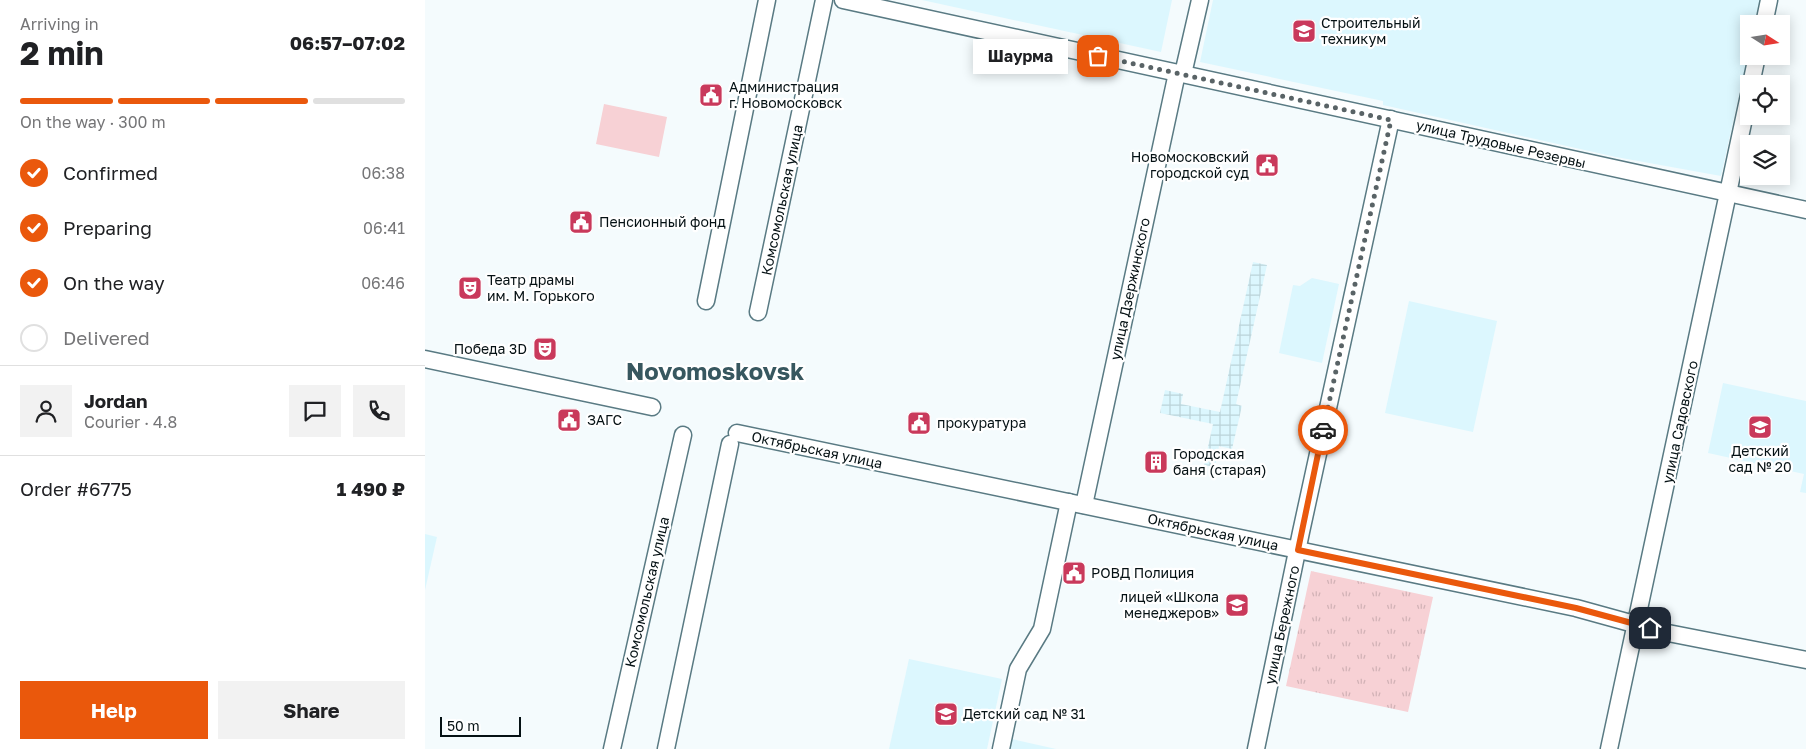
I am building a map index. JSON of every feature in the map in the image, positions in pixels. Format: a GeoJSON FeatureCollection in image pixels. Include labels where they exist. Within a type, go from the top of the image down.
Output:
{"type":"FeatureCollection","features":[{"type":"Feature","properties":{"kind":"street"},"geometry":{"type":"LineString","coordinates":[[706,301],[767,0]]}},
{"type":"Feature","properties":{"kind":"street","name":"Комсомольская улица"},"geometry":{"type":"LineString","coordinates":[[758,312],[824,0]]}},
{"type":"Feature","properties":{"kind":"street","name":"улица Трудовые Резервы"},"geometry":{"type":"LineString","coordinates":[[843,0],[1806,210]]}},
{"type":"Feature","properties":{"kind":"street","name":"улица Дзержинского"},"geometry":{"type":"LineString","coordinates":[[1001,749],[1018,669],[1042,629],[1076,504],[1180,73],[1200,0]]}},
{"type":"Feature","properties":{"kind":"street"},"geometry":{"type":"LineString","coordinates":[[1766,15],[1769,0]]}},
{"type":"Feature","properties":{"kind":"street","name":"улица Бережного"},"geometry":{"type":"LineString","coordinates":[[1257,749],[1391,120]]}},
{"type":"Feature","properties":{"kind":"street","name":"улица Садовского"},"geometry":{"type":"LineString","coordinates":[[1609,749],[1743,125]]}},
{"type":"Feature","properties":{"kind":"street"},"geometry":{"type":"LineString","coordinates":[[425,359],[652,407]]}},
{"type":"Feature","properties":{"kind":"street","name":"Комсомольская улица"},"geometry":{"type":"LineString","coordinates":[[612,749],[683,435]]}},
{"type":"Feature","properties":{"kind":"street","name":"Октябрьская улица"},"geometry":{"type":"LineString","coordinates":[[666,749],[733,439],[1076,504],[1576,608],[1663,632],[1806,660]]}},
{"type":"Feature","properties":{"kind":"shaded area"},"geometry":{"type":"Polygon","coordinates":[[[922,0],[1172,0],[1161,52],[922,0]]]}},
{"type":"Feature","properties":{"kind":"shaded area"},"geometry":{"type":"Polygon","coordinates":[[[1213,0],[1760,0],[1756,15],[1740,15],[1740,65],[1746,65],[1743,75],[1740,75],[1740,90],[1721,176],[1616,157],[1383,105],[1383,101],[1200,62],[1213,0]]]}},
{"type":"Feature","properties":{"kind":"shaded area"},"geometry":{"type":"Polygon","coordinates":[[[1253,262],[1267,265],[1236,404],[1242,406],[1232,449],[1219,446],[1215,467],[1204,465],[1213,424],[1160,413],[1165,390],[1183,394],[1181,404],[1220,412],[1253,262]]]}},
{"type":"Feature","properties":{"kind":"shaded area"},"geometry":{"type":"Polygon","coordinates":[[[1312,278],[1339,284],[1322,363],[1279,353],[1293,285],[1300,286],[1312,278]]]}},
{"type":"Feature","properties":{"kind":"shaded area"},"geometry":{"type":"Polygon","coordinates":[[[1409,301],[1497,321],[1473,432],[1385,413],[1409,301]]]}},
{"type":"Feature","properties":{"kind":"shaded area","name":"Детский сад № 20"},"geometry":{"type":"Polygon","coordinates":[[[1723,383],[1806,401],[1806,493],[1800,492],[1804,474],[1708,453],[1723,383]]]}},
{"type":"Feature","properties":{"kind":"shaded area"},"geometry":{"type":"Polygon","coordinates":[[[425,534],[437,537],[425,590],[425,534]]]}},
{"type":"Feature","properties":{"kind":"shaded area","name":"Детский сад № 31"},"geometry":{"type":"Polygon","coordinates":[[[909,659],[1002,679],[987,749],[889,749],[909,659]]]}},
{"type":"Feature","properties":{"kind":"shaded area"},"geometry":{"type":"Polygon","coordinates":[[[1012,739],[1056,749],[1010,749],[1012,739]]]}},
{"type":"Feature","properties":{"kind":"green space"},"geometry":{"type":"Polygon","coordinates":[[[604,104],[667,117],[659,157],[596,144],[604,104]]]}},
{"type":"Feature","properties":{"kind":"green space"},"geometry":{"type":"Polygon","coordinates":[[[1311,571],[1433,597],[1408,712],[1286,686],[1311,571]]]}},
{"type":"Feature","properties":{"kind":"way so far"},"geometry":{"type":"LineString","coordinates":[[1098,56],[1391,120],[1323,430]]}},
{"type":"Feature","properties":{"kind":"place","name":"Строительный техникум"},"geometry":{"type":"Point","coordinates":[1304,31]}},
{"type":"Feature","properties":{"kind":"place","name":"Шаурма"},"geometry":{"type":"Point","coordinates":[1098,56]}},
{"type":"Feature","properties":{"kind":"place","name":"Администрация г. Новомосковск"},"geometry":{"type":"Point","coordinates":[711,95]}},
{"type":"Feature","properties":{"kind":"place","name":"Новомосковский городской суд"},"geometry":{"type":"Point","coordinates":[1267,165]}},
{"type":"Feature","properties":{"kind":"place","name":"Пенсионный фонд"},"geometry":{"type":"Point","coordinates":[581,222]}},
{"type":"Feature","properties":{"kind":"place","name":"Театр драмы им. М. Горького"},"geometry":{"type":"Point","coordinates":[470,288]}},
{"type":"Feature","properties":{"kind":"place","name":"Победа 3D"},"geometry":{"type":"Point","coordinates":[545,349]}},
{"type":"Feature","properties":{"kind":"place","name":"ЗАГС"},"geometry":{"type":"Point","coordinates":[569,420]}},
{"type":"Feature","properties":{"kind":"place","name":"прокуратура"},"geometry":{"type":"Point","coordinates":[919,423]}},
{"type":"Feature","properties":{"kind":"place","name":"Детский сад № 20"},"geometry":{"type":"Point","coordinates":[1760,427]}},
{"type":"Feature","properties":{"kind":"place","name":"Городская баня (старая)"},"geometry":{"type":"Point","coordinates":[1156,462]}},
{"type":"Feature","properties":{"kind":"place","name":"РОВД Полиция"},"geometry":{"type":"Point","coordinates":[1074,573]}},
{"type":"Feature","properties":{"kind":"place","name":"лицей «Школа менеджеров»"},"geometry":{"type":"Point","coordinates":[1237,605]}},
{"type":"Feature","properties":{"kind":"place","name":"Детский сад № 31"},"geometry":{"type":"Point","coordinates":[946,714]}},
{"type":"Feature","properties":{"kind":"district","name":"Novomoskovsk"},"geometry":{"type":"Point","coordinates":[715,372]}},
{"type":"Feature","properties":{"kind":"route"},"geometry":{"type":"LineString","coordinates":[[1323,430],[1298,550],[1576,608],[1650,628]]}}]}
